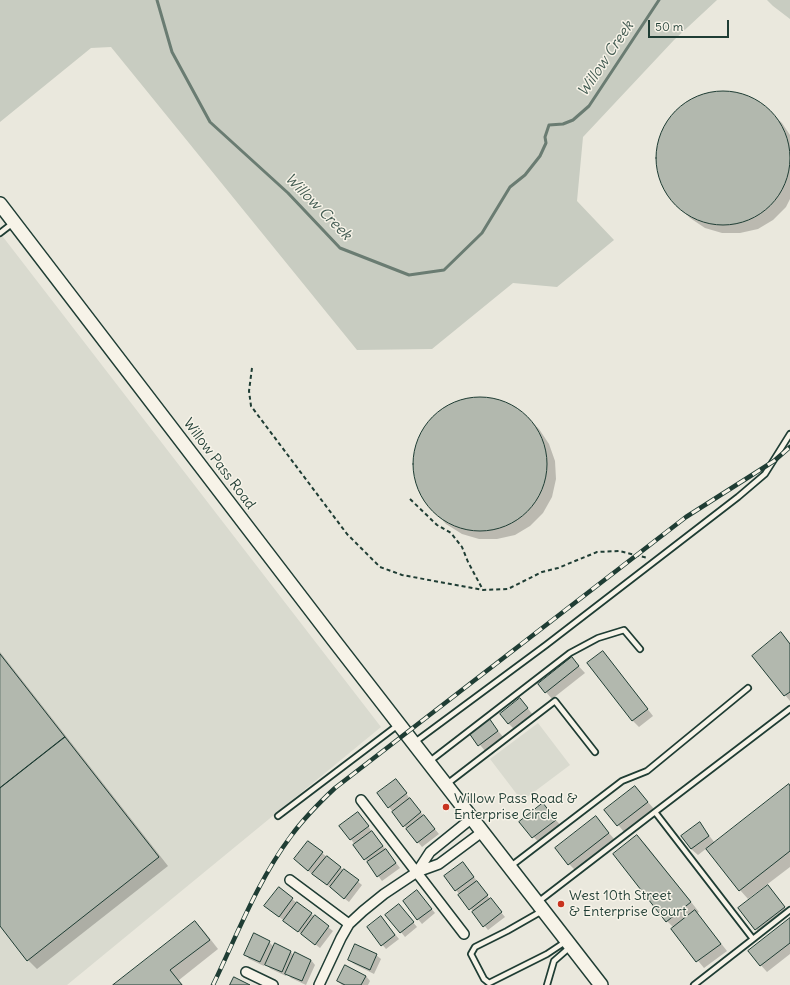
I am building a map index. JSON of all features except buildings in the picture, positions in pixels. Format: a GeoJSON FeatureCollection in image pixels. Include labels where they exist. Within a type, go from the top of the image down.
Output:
{"type":"FeatureCollection","features":[{"type":"Feature","properties":{"kind":"main road","name":"Willow Pass Road"},"geometry":{"type":"LineString","coordinates":[[0,204],[336,643],[601,985]]}},
{"type":"Feature","properties":{"kind":"street"},"geometry":{"type":"LineString","coordinates":[[361,800],[464,934]]}},
{"type":"Feature","properties":{"kind":"street"},"geometry":{"type":"LineString","coordinates":[[417,872],[430,852],[472,818]]}},
{"type":"Feature","properties":{"kind":"street"},"geometry":{"type":"LineString","coordinates":[[319,985],[349,924],[384,894],[417,872],[439,864],[482,832]]}},
{"type":"Feature","properties":{"kind":"street"},"geometry":{"type":"LineString","coordinates":[[290,880],[349,924]]}},
{"type":"Feature","properties":{"kind":"street"},"geometry":{"type":"LineString","coordinates":[[246,972],[272,985]]}},
{"type":"Feature","properties":{"kind":"lane"},"geometry":{"type":"LineString","coordinates":[[0,233],[14,222]]}},
{"type":"Feature","properties":{"kind":"lane"},"geometry":{"type":"LineString","coordinates":[[414,743],[539,650],[738,498],[765,474],[790,434]]}},
{"type":"Feature","properties":{"kind":"lane"},"geometry":{"type":"LineString","coordinates":[[428,762],[570,653],[598,638],[624,630],[640,649]]}},
{"type":"Feature","properties":{"kind":"lane"},"geometry":{"type":"LineString","coordinates":[[509,867],[622,781],[647,771],[748,688]]}},
{"type":"Feature","properties":{"kind":"lane"},"geometry":{"type":"LineString","coordinates":[[446,785],[555,701],[595,752]]}},
{"type":"Feature","properties":{"kind":"lane"},"geometry":{"type":"LineString","coordinates":[[569,943],[489,983],[484,979],[471,954],[475,947],[507,931],[540,907],[655,812],[790,709]]}},
{"type":"Feature","properties":{"kind":"lane"},"geometry":{"type":"LineString","coordinates":[[278,816],[399,724]]}},
{"type":"Feature","properties":{"kind":"lane"},"geometry":{"type":"LineString","coordinates":[[655,812],[753,939]]}},
{"type":"Feature","properties":{"kind":"lane"},"geometry":{"type":"LineString","coordinates":[[694,985],[790,910]]}},
{"type":"Feature","properties":{"kind":"lane"},"geometry":{"type":"LineString","coordinates":[[547,985],[554,961],[569,943]]}},
{"type":"Feature","properties":{"kind":"path"},"geometry":{"type":"LineString","coordinates":[[252,368],[249,391],[251,406],[347,534],[380,567],[402,575],[483,590],[508,588],[542,572],[558,568],[597,552],[619,551],[657,560]]}},
{"type":"Feature","properties":{"kind":"path"},"geometry":{"type":"LineString","coordinates":[[410,499],[437,525],[451,533],[462,547],[483,590]]}},
{"type":"Feature","properties":{"kind":"shaded area"},"geometry":{"type":"Polygon","coordinates":[[[0,0],[717,0],[674,40],[583,137],[577,201],[614,240],[557,287],[513,283],[432,349],[357,350],[111,47],[91,48],[0,122],[0,0]]]}},
{"type":"Feature","properties":{"kind":"shaded area"},"geometry":{"type":"Polygon","coordinates":[[[767,0],[790,0],[790,19],[773,6],[767,0]]]}},
{"type":"Feature","properties":{"kind":"shaded area"},"geometry":{"type":"Polygon","coordinates":[[[0,233],[381,727],[67,985],[0,985],[0,233]]]}},
{"type":"Feature","properties":{"kind":"shaded area"},"geometry":{"type":"Polygon","coordinates":[[[538,723],[570,765],[522,801],[490,759],[538,723]]]}},
{"type":"Feature","properties":{"kind":"waterway","name":"Willow Creek"},"geometry":{"type":"LineString","coordinates":[[157,0],[172,52],[210,122],[288,193],[340,248],[409,275],[444,270],[482,233],[510,187],[525,175],[540,156],[546,143],[545,137],[549,125],[563,124],[573,120],[589,106],[659,0]]}},
{"type":"Feature","properties":{"kind":"railway"},"geometry":{"type":"LineString","coordinates":[[213,985],[258,889],[279,853],[301,823],[335,788],[686,517],[774,461],[790,447]]}},
{"type":"Feature","properties":{"kind":"place","name":"Willow Pass Road & Enterprise Circle"},"geometry":{"type":"Point","coordinates":[446,807]}},
{"type":"Feature","properties":{"kind":"place","name":"West 10th Street & Enterprise Court"},"geometry":{"type":"Point","coordinates":[561,904]}}]}
